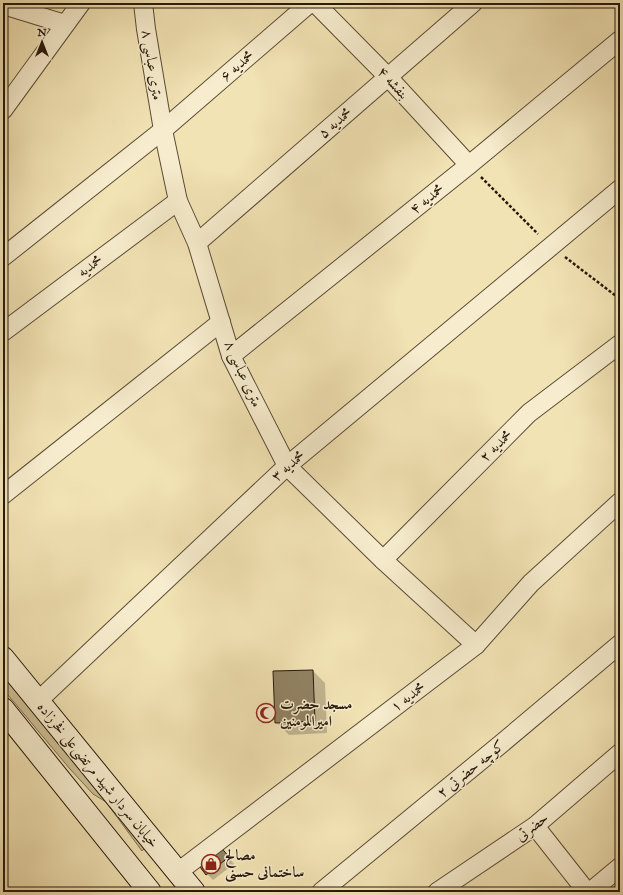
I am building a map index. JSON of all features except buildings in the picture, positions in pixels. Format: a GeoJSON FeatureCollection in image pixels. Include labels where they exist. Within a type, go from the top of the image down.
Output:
{"type":"FeatureCollection","features":[{"type":"Feature","properties":{"kind":"main road","name":"خیابان سردار شهید مرتضی‌علی فخرزاده"},"geometry":{"type":"LineString","coordinates":[[3,658],[194,892]]}},
{"type":"Feature","properties":{"kind":"main road"},"geometry":{"type":"LineString","coordinates":[[3,710],[149,892],[178,872]]}},
{"type":"Feature","properties":{"kind":"street"},"geometry":{"type":"LineString","coordinates":[[3,110],[81,3]]}},
{"type":"Feature","properties":{"kind":"street","name":"۸ متری عباسی"},"geometry":{"type":"LineString","coordinates":[[143,3],[163,130],[178,201],[197,243],[231,356],[287,466],[383,560],[476,645]]}},
{"type":"Feature","properties":{"kind":"street","name":"محمدیه ۶"},"geometry":{"type":"LineString","coordinates":[[3,257],[163,130],[310,3]]}},
{"type":"Feature","properties":{"kind":"street","name":"بنفشه ۴"},"geometry":{"type":"LineString","coordinates":[[315,3],[388,76],[469,165]]}},
{"type":"Feature","properties":{"kind":"street","name":"محمدیه ۵"},"geometry":{"type":"LineString","coordinates":[[197,243],[474,3]]}},
{"type":"Feature","properties":{"kind":"street"},"geometry":{"type":"LineString","coordinates":[[3,5],[65,24]]}},
{"type":"Feature","properties":{"kind":"street","name":"محمدیه ۴"},"geometry":{"type":"LineString","coordinates":[[231,356],[469,165],[620,40]]}},
{"type":"Feature","properties":{"kind":"street","name":"محمدیه ۳"},"geometry":{"type":"LineString","coordinates":[[38,701],[287,466],[620,189]]}},
{"type":"Feature","properties":{"kind":"street","name":"محمدیه"},"geometry":{"type":"LineString","coordinates":[[3,332],[178,201]]}},
{"type":"Feature","properties":{"kind":"street"},"geometry":{"type":"LineString","coordinates":[[3,495],[221,322]]}},
{"type":"Feature","properties":{"kind":"street","name":"محمدیه ۲"},"geometry":{"type":"LineString","coordinates":[[383,560],[529,413],[620,344]]}},
{"type":"Feature","properties":{"kind":"street","name":"محمدیه ۱"},"geometry":{"type":"LineString","coordinates":[[178,872],[476,645],[531,583],[620,502]]}},
{"type":"Feature","properties":{"kind":"street","name":"کوچه حضرتی ۲"},"geometry":{"type":"LineString","coordinates":[[320,892],[507,739],[620,644]]}},
{"type":"Feature","properties":{"kind":"street","name":"حضرتی"},"geometry":{"type":"LineString","coordinates":[[448,889],[535,826],[620,753]]}},
{"type":"Feature","properties":{"kind":"street"},"geometry":{"type":"LineString","coordinates":[[535,826],[587,892]]}},
{"type":"Feature","properties":{"kind":"street"},"geometry":{"type":"LineString","coordinates":[[590,892],[620,867]]}},
{"type":"Feature","properties":{"kind":"shaded area"},"geometry":{"type":"Polygon","coordinates":[[[3,675],[145,848],[142,851],[106,802],[93,794],[70,769],[3,689],[3,675]]]}},
{"type":"Feature","properties":{"kind":"place","name":"مسجد حضرت امیرالمومنین"},"geometry":{"type":"Point","coordinates":[266,713]}},
{"type":"Feature","properties":{"kind":"place","name":"مصالح ساختمانی حسنی"},"geometry":{"type":"Point","coordinates":[211,864]}}]}
